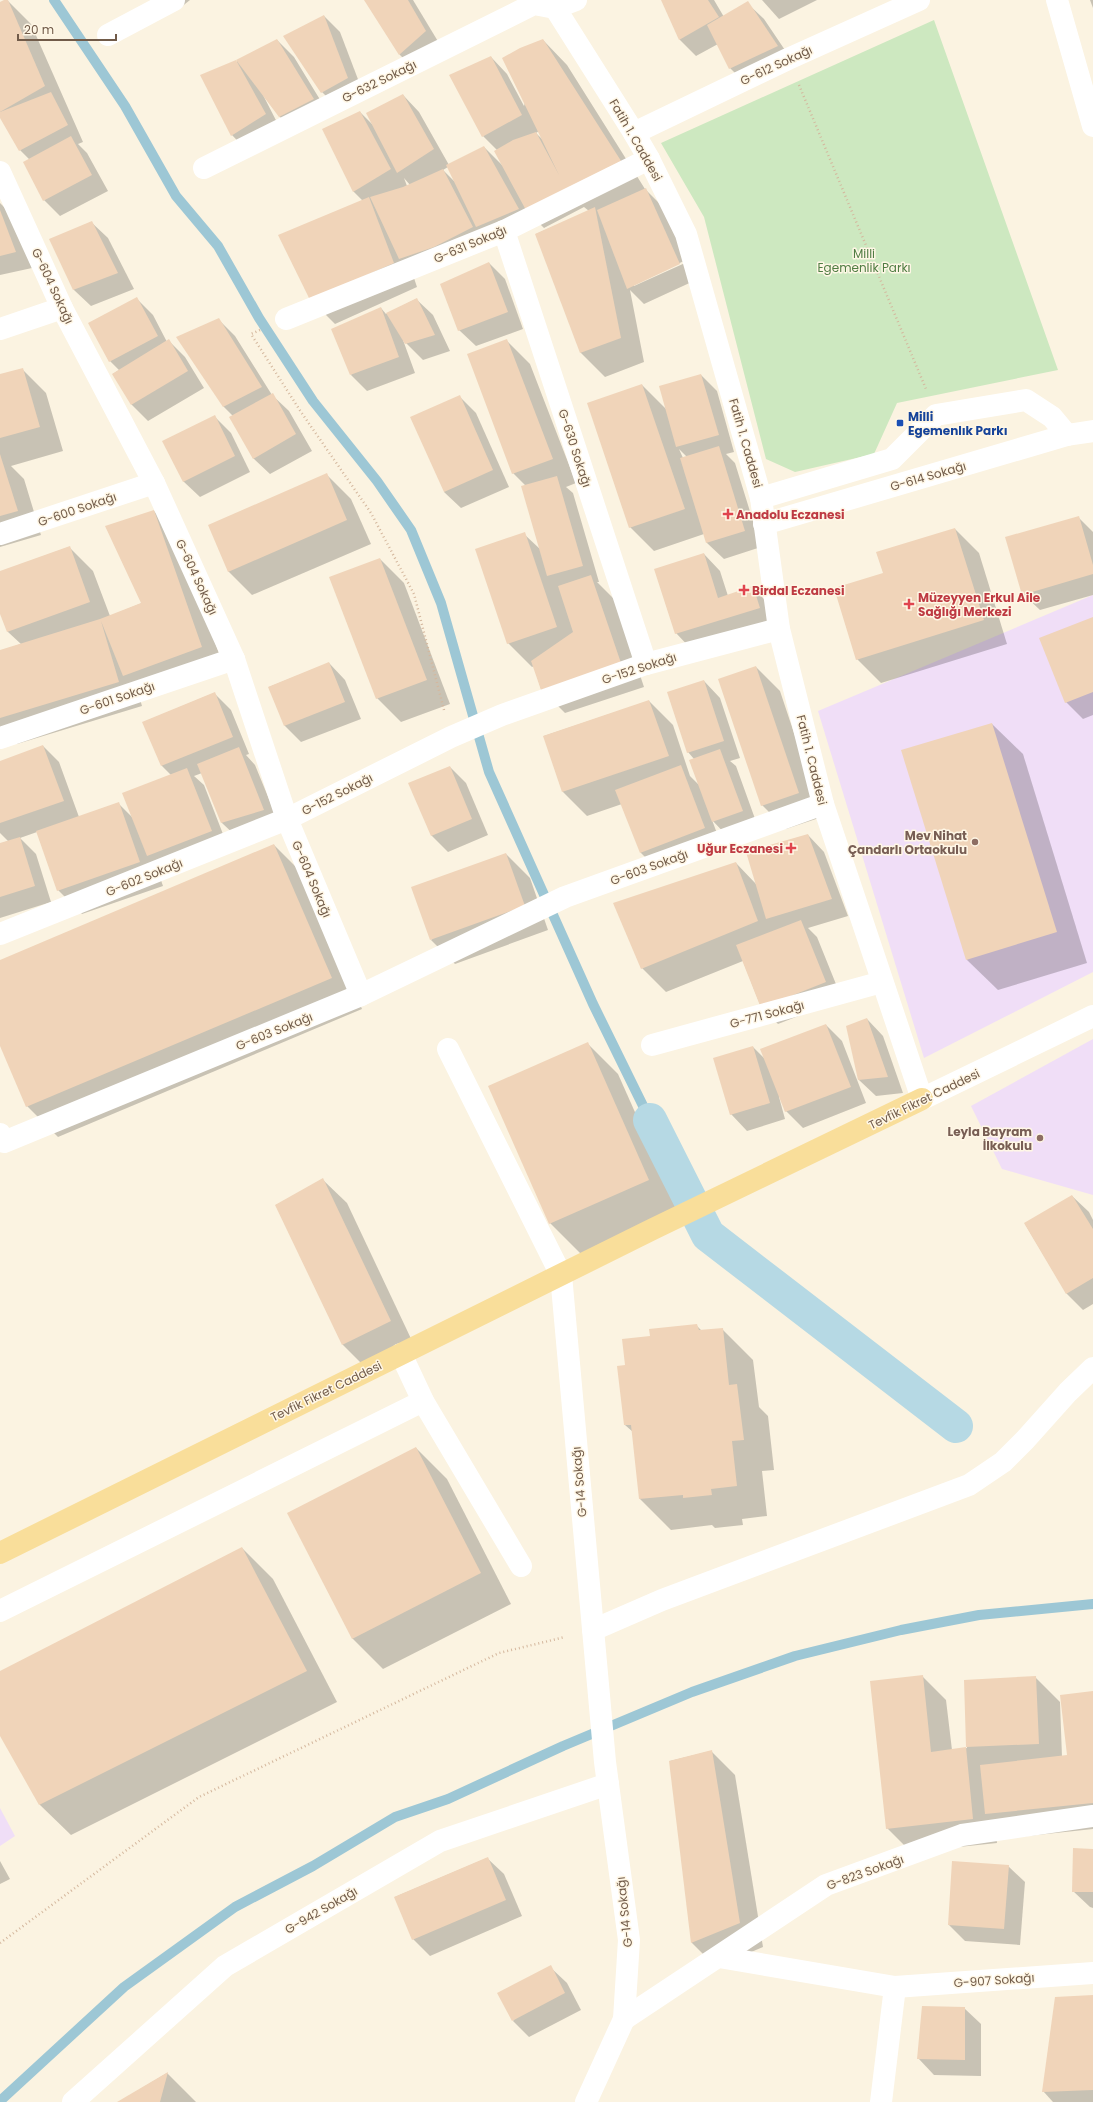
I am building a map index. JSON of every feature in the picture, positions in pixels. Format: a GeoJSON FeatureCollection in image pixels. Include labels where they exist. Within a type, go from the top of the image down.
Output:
{"type":"FeatureCollection","features":[{"type":"Feature","properties":{"kind":"main road","name":"Tevfik Fikret Caddesi"},"geometry":{"type":"LineString","coordinates":[[0,1553],[652,1230],[922,1099]]}},
{"type":"Feature","properties":{"kind":"street"},"geometry":{"type":"LineString","coordinates":[[108,34],[174,0]]}},
{"type":"Feature","properties":{"kind":"street"},"geometry":{"type":"LineString","coordinates":[[552,4],[576,0]]}},
{"type":"Feature","properties":{"kind":"street","name":"G-612 Sokağı"},"geometry":{"type":"LineString","coordinates":[[634,133],[788,59],[919,0]]}},
{"type":"Feature","properties":{"kind":"street"},"geometry":{"type":"LineString","coordinates":[[1057,0],[1093,126]]}},
{"type":"Feature","properties":{"kind":"street","name":"G-632 Sokağı"},"geometry":{"type":"LineString","coordinates":[[204,168],[534,4],[552,4]]}},
{"type":"Feature","properties":{"kind":"street","name":"Fatih 1. Caddesi"},"geometry":{"type":"LineString","coordinates":[[552,4],[649,158],[686,234],[761,498],[779,629],[823,804],[922,1099]]}},
{"type":"Feature","properties":{"kind":"street","name":"G-631 Sokağı"},"geometry":{"type":"LineString","coordinates":[[286,319],[504,231],[649,158]]}},
{"type":"Feature","properties":{"kind":"street","name":"G-604 Sokağı"},"geometry":{"type":"LineString","coordinates":[[0,172],[62,308],[154,483],[234,659],[287,819],[361,995]]}},
{"type":"Feature","properties":{"kind":"street","name":"G-630 Sokağı"},"geometry":{"type":"LineString","coordinates":[[504,231],[646,664]]}},
{"type":"Feature","properties":{"kind":"street"},"geometry":{"type":"LineString","coordinates":[[0,329],[62,308]]}},
{"type":"Feature","properties":{"kind":"street"},"geometry":{"type":"LineString","coordinates":[[761,498],[892,459],[936,415],[1026,400],[1052,417],[1068,435]]}},
{"type":"Feature","properties":{"kind":"street","name":"G-614 Sokağı"},"geometry":{"type":"LineString","coordinates":[[764,524],[1068,435],[1093,431]]}},
{"type":"Feature","properties":{"kind":"street","name":"G-600 Sokağı"},"geometry":{"type":"LineString","coordinates":[[0,534],[154,483]]}},
{"type":"Feature","properties":{"kind":"street","name":"G-152 Sokağı"},"geometry":{"type":"LineString","coordinates":[[287,819],[451,737],[502,715],[646,664],[779,629]]}},
{"type":"Feature","properties":{"kind":"street","name":"G-601 Sokağı"},"geometry":{"type":"LineString","coordinates":[[0,738],[234,659]]}},
{"type":"Feature","properties":{"kind":"street","name":"G-603 Sokağı"},"geometry":{"type":"LineString","coordinates":[[2,1138],[361,995],[565,897],[823,804]]}},
{"type":"Feature","properties":{"kind":"street","name":"G-602 Sokağı"},"geometry":{"type":"LineString","coordinates":[[0,934],[287,819]]}},
{"type":"Feature","properties":{"kind":"street","name":"G-771 Sokağı"},"geometry":{"type":"LineString","coordinates":[[652,1045],[882,982]]}},
{"type":"Feature","properties":{"kind":"street","name":"Tevfik Fikret Caddesi"},"geometry":{"type":"LineString","coordinates":[[922,1099],[1093,1016]]}},
{"type":"Feature","properties":{"kind":"street"},"geometry":{"type":"LineString","coordinates":[[448,1049],[561,1275]]}},
{"type":"Feature","properties":{"kind":"street","name":"G-14 Sokağı"},"geometry":{"type":"LineString","coordinates":[[561,1275],[605,1762],[628,1940],[624,2020],[586,2102]]}},
{"type":"Feature","properties":{"kind":"street"},"geometry":{"type":"LineString","coordinates":[[401,1354],[423,1401],[522,1566]]}},
{"type":"Feature","properties":{"kind":"street"},"geometry":{"type":"LineString","coordinates":[[593,1630],[662,1600],[969,1485],[1002,1462],[1093,1368]]}},
{"type":"Feature","properties":{"kind":"street"},"geometry":{"type":"LineString","coordinates":[[0,1611],[423,1401]]}},
{"type":"Feature","properties":{"kind":"street","name":"G-942 Sokağı"},"geometry":{"type":"LineString","coordinates":[[73,2102],[225,1966],[440,1841],[608,1784]]}},
{"type":"Feature","properties":{"kind":"street","name":"G-823 Sokağı"},"geometry":{"type":"LineString","coordinates":[[624,2020],[826,1885],[962,1835],[1093,1816]]}},
{"type":"Feature","properties":{"kind":"street","name":"G-907 Sokağı"},"geometry":{"type":"LineString","coordinates":[[719,1957],[895,1987],[1093,1973]]}},
{"type":"Feature","properties":{"kind":"street"},"geometry":{"type":"LineString","coordinates":[[881,2102],[895,1987]]}},
{"type":"Feature","properties":{"kind":"path"},"geometry":{"type":"LineString","coordinates":[[788,59],[936,415]]}},
{"type":"Feature","properties":{"kind":"path"},"geometry":{"type":"LineString","coordinates":[[251,334],[301,412],[371,513],[414,594],[451,737]]}},
{"type":"Feature","properties":{"kind":"path"},"geometry":{"type":"LineString","coordinates":[[0,1943],[199,1797],[499,1653],[593,1630]]}},
{"type":"Feature","properties":{"kind":"shaded area","name":"Mev Nihat Çandarlı Ortaokulu"},"geometry":{"type":"Polygon","coordinates":[[[1093,595],[1093,972],[924,1058],[818,711],[1093,595]]]}},
{"type":"Feature","properties":{"kind":"shaded area","name":"Leyla Bayram İlkokulu"},"geometry":{"type":"Polygon","coordinates":[[[1093,1039],[1093,1195],[1002,1169],[971,1106],[1093,1039]]]}},
{"type":"Feature","properties":{"kind":"shaded area"},"geometry":{"type":"Polygon","coordinates":[[[0,1808],[15,1836],[0,1846],[0,1808]]]}},
{"type":"Feature","properties":{"kind":"green space","name":"Milli Egemenlik Parkı"},"geometry":{"type":"Polygon","coordinates":[[[934,20],[1058,370],[897,403],[874,454],[795,472],[766,459],[704,217],[661,143],[934,20]]]}},
{"type":"Feature","properties":{"kind":"building"},"geometry":{"type":"Polygon","coordinates":[[[8,0],[45,86],[0,112],[0,2],[8,0]]]}},
{"type":"Feature","properties":{"kind":"building"},"geometry":{"type":"Polygon","coordinates":[[[364,0],[408,0],[426,31],[399,55],[364,0]]]}},
{"type":"Feature","properties":{"kind":"building"},"geometry":{"type":"Polygon","coordinates":[[[661,0],[708,0],[719,17],[679,40],[661,0]]]}},
{"type":"Feature","properties":{"kind":"building"},"geometry":{"type":"Polygon","coordinates":[[[748,1],[778,46],[729,69],[707,25],[748,1]]]}},
{"type":"Feature","properties":{"kind":"building"},"geometry":{"type":"Polygon","coordinates":[[[324,15],[348,78],[321,93],[283,36],[324,15]]]}},
{"type":"Feature","properties":{"kind":"building"},"geometry":{"type":"Polygon","coordinates":[[[277,39],[314,99],[279,117],[236,60],[277,39]]]}},
{"type":"Feature","properties":{"kind":"building"},"geometry":{"type":"Polygon","coordinates":[[[543,39],[623,164],[527,212],[494,151],[513,140],[536,132],[559,175],[502,58],[520,48],[543,39]]]}},
{"type":"Feature","properties":{"kind":"building"},"geometry":{"type":"Polygon","coordinates":[[[491,56],[522,115],[482,137],[449,75],[491,56]]]}},
{"type":"Feature","properties":{"kind":"building"},"geometry":{"type":"Polygon","coordinates":[[[236,60],[266,114],[231,136],[200,75],[236,60]]]}},
{"type":"Feature","properties":{"kind":"building"},"geometry":{"type":"Polygon","coordinates":[[[51,92],[68,125],[19,151],[0,118],[0,112],[51,92]]]}},
{"type":"Feature","properties":{"kind":"building"},"geometry":{"type":"Polygon","coordinates":[[[403,94],[434,149],[397,173],[366,113],[403,94]]]}},
{"type":"Feature","properties":{"kind":"building"},"geometry":{"type":"Polygon","coordinates":[[[360,111],[391,169],[353,192],[322,129],[360,111]]]}},
{"type":"Feature","properties":{"kind":"building"},"geometry":{"type":"Polygon","coordinates":[[[71,136],[92,175],[43,201],[23,162],[71,136]]]}},
{"type":"Feature","properties":{"kind":"building"},"geometry":{"type":"Polygon","coordinates":[[[484,146],[519,209],[476,227],[446,165],[484,146]]]}},
{"type":"Feature","properties":{"kind":"building"},"geometry":{"type":"Polygon","coordinates":[[[443,169],[473,227],[434,247],[399,259],[370,197],[403,187],[443,169]]]}},
{"type":"Feature","properties":{"kind":"building"},"geometry":{"type":"Polygon","coordinates":[[[646,188],[680,264],[627,289],[597,210],[646,188]]]}},
{"type":"Feature","properties":{"kind":"building"},"geometry":{"type":"Polygon","coordinates":[[[369,197],[394,263],[310,300],[278,235],[369,197]]]}},
{"type":"Feature","properties":{"kind":"building"},"geometry":{"type":"Polygon","coordinates":[[[595,207],[621,338],[580,353],[535,234],[595,207]]]}},
{"type":"Feature","properties":{"kind":"building"},"geometry":{"type":"Polygon","coordinates":[[[0,210],[16,252],[0,256],[0,210]]]}},
{"type":"Feature","properties":{"kind":"building"},"geometry":{"type":"Polygon","coordinates":[[[92,221],[118,273],[73,290],[49,239],[92,221]]]}},
{"type":"Feature","properties":{"kind":"building"},"geometry":{"type":"Polygon","coordinates":[[[489,262],[508,312],[458,331],[440,284],[489,262]]]}},
{"type":"Feature","properties":{"kind":"building"},"geometry":{"type":"Polygon","coordinates":[[[137,297],[158,336],[109,362],[88,323],[137,297]]]}},
{"type":"Feature","properties":{"kind":"building"},"geometry":{"type":"Polygon","coordinates":[[[417,298],[435,335],[405,344],[386,313],[417,298]]]}},
{"type":"Feature","properties":{"kind":"building"},"geometry":{"type":"Polygon","coordinates":[[[381,307],[399,357],[350,375],[331,329],[381,307]]]}},
{"type":"Feature","properties":{"kind":"building"},"geometry":{"type":"Polygon","coordinates":[[[219,318],[262,387],[223,407],[176,337],[219,318]]]}},
{"type":"Feature","properties":{"kind":"building"},"geometry":{"type":"Polygon","coordinates":[[[169,339],[188,371],[131,405],[112,374],[169,339]]]}},
{"type":"Feature","properties":{"kind":"building"},"geometry":{"type":"Polygon","coordinates":[[[507,339],[553,459],[512,474],[467,354],[507,339]]]}},
{"type":"Feature","properties":{"kind":"building"},"geometry":{"type":"Polygon","coordinates":[[[23,368],[40,427],[0,438],[0,374],[23,368]]]}},
{"type":"Feature","properties":{"kind":"building"},"geometry":{"type":"Polygon","coordinates":[[[701,374],[719,435],[676,447],[659,386],[701,374]]]}},
{"type":"Feature","properties":{"kind":"building"},"geometry":{"type":"Polygon","coordinates":[[[642,384],[685,509],[629,528],[587,403],[642,384]]]}},
{"type":"Feature","properties":{"kind":"building"},"geometry":{"type":"Polygon","coordinates":[[[273,393],[296,434],[253,459],[229,417],[273,393]]]}},
{"type":"Feature","properties":{"kind":"building"},"geometry":{"type":"Polygon","coordinates":[[[460,395],[493,470],[444,492],[410,417],[460,395]]]}},
{"type":"Feature","properties":{"kind":"building"},"geometry":{"type":"Polygon","coordinates":[[[215,415],[235,456],[183,482],[162,441],[215,415]]]}},
{"type":"Feature","properties":{"kind":"building"},"geometry":{"type":"Polygon","coordinates":[[[719,446],[745,531],[706,543],[680,458],[719,446]]]}},
{"type":"Feature","properties":{"kind":"building"},"geometry":{"type":"Polygon","coordinates":[[[0,454],[18,511],[0,516],[0,454]]]}},
{"type":"Feature","properties":{"kind":"building"},"geometry":{"type":"Polygon","coordinates":[[[327,473],[347,520],[228,572],[208,525],[327,473]]]}},
{"type":"Feature","properties":{"kind":"building"},"geometry":{"type":"Polygon","coordinates":[[[557,476],[583,566],[547,576],[521,486],[557,476]]]}},
{"type":"Feature","properties":{"kind":"building"},"geometry":{"type":"Polygon","coordinates":[[[154,510],[202,647],[123,676],[101,621],[119,682],[0,718],[0,650],[100,619],[141,603],[105,526],[154,510]]]}},
{"type":"Feature","properties":{"kind":"building"},"geometry":{"type":"Polygon","coordinates":[[[1079,516],[1093,565],[1093,574],[1022,595],[1005,537],[1079,516]]]}},
{"type":"Feature","properties":{"kind":"building","name":"Müzeyyen Erkul Aile Sağlığı Merkezi"},"geometry":{"type":"Polygon","coordinates":[[[955,528],[984,620],[856,660],[834,588],[883,573],[876,552],[955,528]]]}},
{"type":"Feature","properties":{"kind":"building"},"geometry":{"type":"Polygon","coordinates":[[[525,532],[557,627],[507,644],[475,549],[525,532]]]}},
{"type":"Feature","properties":{"kind":"building"},"geometry":{"type":"Polygon","coordinates":[[[70,546],[90,602],[7,632],[0,614],[0,571],[70,546]]]}},
{"type":"Feature","properties":{"kind":"building"},"geometry":{"type":"Polygon","coordinates":[[[704,553],[718,598],[753,586],[760,608],[675,634],[654,569],[704,553]]]}},
{"type":"Feature","properties":{"kind":"building"},"geometry":{"type":"Polygon","coordinates":[[[380,558],[427,680],[376,699],[329,577],[380,558]]]}},
{"type":"Feature","properties":{"kind":"building"},"geometry":{"type":"Polygon","coordinates":[[[591,575],[621,663],[541,690],[531,661],[573,632],[558,586],[591,575]]]}},
{"type":"Feature","properties":{"kind":"building"},"geometry":{"type":"Polygon","coordinates":[[[1093,617],[1093,692],[1065,703],[1039,638],[1093,617]]]}},
{"type":"Feature","properties":{"kind":"building"},"geometry":{"type":"Polygon","coordinates":[[[329,662],[345,702],[284,726],[268,687],[329,662]]]}},
{"type":"Feature","properties":{"kind":"building"},"geometry":{"type":"Polygon","coordinates":[[[756,666],[799,793],[761,806],[718,679],[756,666]]]}},
{"type":"Feature","properties":{"kind":"building"},"geometry":{"type":"Polygon","coordinates":[[[704,680],[724,741],[687,753],[667,692],[704,680]]]}},
{"type":"Feature","properties":{"kind":"building"},"geometry":{"type":"Polygon","coordinates":[[[215,692],[233,737],[161,766],[142,722],[215,692]]]}},
{"type":"Feature","properties":{"kind":"building"},"geometry":{"type":"Polygon","coordinates":[[[649,700],[669,756],[562,792],[543,736],[649,700]]]}},
{"type":"Feature","properties":{"kind":"building"},"geometry":{"type":"Polygon","coordinates":[[[992,723],[1057,932],[966,960],[901,750],[992,723]]]}},
{"type":"Feature","properties":{"kind":"building"},"geometry":{"type":"Polygon","coordinates":[[[43,745],[64,801],[0,823],[0,761],[43,745]]]}},
{"type":"Feature","properties":{"kind":"building"},"geometry":{"type":"Polygon","coordinates":[[[239,747],[264,810],[221,823],[197,764],[239,747]]]}},
{"type":"Feature","properties":{"kind":"building"},"geometry":{"type":"Polygon","coordinates":[[[720,749],[743,811],[712,822],[689,760],[720,749]]]}},
{"type":"Feature","properties":{"kind":"building"},"geometry":{"type":"Polygon","coordinates":[[[681,765],[705,828],[640,853],[615,790],[681,765]]]}},
{"type":"Feature","properties":{"kind":"building"},"geometry":{"type":"Polygon","coordinates":[[[450,766],[472,819],[431,836],[408,783],[450,766]]]}},
{"type":"Feature","properties":{"kind":"building"},"geometry":{"type":"Polygon","coordinates":[[[187,768],[212,831],[147,856],[122,793],[187,768]]]}},
{"type":"Feature","properties":{"kind":"building"},"geometry":{"type":"Polygon","coordinates":[[[119,802],[140,862],[57,891],[36,831],[119,802]]]}},
{"type":"Feature","properties":{"kind":"building"},"geometry":{"type":"Polygon","coordinates":[[[808,834],[832,899],[766,919],[746,852],[808,834]]]}},
{"type":"Feature","properties":{"kind":"building"},"geometry":{"type":"Polygon","coordinates":[[[20,837],[35,886],[0,897],[0,843],[20,837]]]}},
{"type":"Feature","properties":{"kind":"building"},"geometry":{"type":"Polygon","coordinates":[[[274,844],[332,978],[26,1107],[0,1046],[0,960],[274,844]]]}},
{"type":"Feature","properties":{"kind":"building"},"geometry":{"type":"Polygon","coordinates":[[[506,853],[525,906],[430,940],[411,887],[506,853]]]}},
{"type":"Feature","properties":{"kind":"building"},"geometry":{"type":"Polygon","coordinates":[[[736,862],[758,921],[641,969],[613,903],[736,862]]]}},
{"type":"Feature","properties":{"kind":"building"},"geometry":{"type":"Polygon","coordinates":[[[801,920],[826,982],[761,1008],[736,945],[801,920]]]}},
{"type":"Feature","properties":{"kind":"building"},"geometry":{"type":"Polygon","coordinates":[[[867,1018],[888,1077],[858,1080],[846,1026],[867,1018]]]}},
{"type":"Feature","properties":{"kind":"building"},"geometry":{"type":"Polygon","coordinates":[[[826,1024],[851,1087],[785,1112],[760,1049],[826,1024]]]}},
{"type":"Feature","properties":{"kind":"building"},"geometry":{"type":"Polygon","coordinates":[[[588,1042],[649,1180],[549,1224],[488,1086],[588,1042]]]}},
{"type":"Feature","properties":{"kind":"building"},"geometry":{"type":"Polygon","coordinates":[[[753,1046],[770,1103],[730,1115],[713,1058],[753,1046]]]}},
{"type":"Feature","properties":{"kind":"building"},"geometry":{"type":"Polygon","coordinates":[[[323,1178],[391,1321],[342,1345],[275,1205],[323,1178]]]}},
{"type":"Feature","properties":{"kind":"building"},"geometry":{"type":"Polygon","coordinates":[[[1072,1195],[1093,1229],[1093,1278],[1066,1294],[1024,1223],[1072,1195]]]}},
{"type":"Feature","properties":{"kind":"building"},"geometry":{"type":"Polygon","coordinates":[[[697,1324],[699,1330],[723,1328],[729,1385],[737,1384],[744,1440],[732,1441],[737,1486],[711,1489],[712,1495],[683,1498],[683,1495],[639,1499],[631,1425],[624,1425],[617,1366],[625,1365],[622,1339],[650,1336],[649,1329],[697,1324]]]}},
{"type":"Feature","properties":{"kind":"building"},"geometry":{"type":"Polygon","coordinates":[[[416,1447],[481,1573],[352,1639],[287,1513],[416,1447]]]}},
{"type":"Feature","properties":{"kind":"building"},"geometry":{"type":"Polygon","coordinates":[[[242,1547],[307,1671],[39,1805],[0,1736],[0,1671],[242,1547]]]}},
{"type":"Feature","properties":{"kind":"building"},"geometry":{"type":"Polygon","coordinates":[[[923,1675],[931,1752],[966,1747],[973,1819],[886,1829],[870,1681],[923,1675]]]}},
{"type":"Feature","properties":{"kind":"building"},"geometry":{"type":"Polygon","coordinates":[[[1036,1676],[1039,1744],[966,1747],[964,1680],[1036,1676]]]}},
{"type":"Feature","properties":{"kind":"building"},"geometry":{"type":"Polygon","coordinates":[[[1093,1691],[1093,1803],[985,1814],[980,1765],[1067,1755],[1060,1695],[1093,1691]]]}},
{"type":"Feature","properties":{"kind":"building"},"geometry":{"type":"Polygon","coordinates":[[[712,1750],[740,1923],[691,1943],[669,1761],[712,1750]]]}},
{"type":"Feature","properties":{"kind":"building"},"geometry":{"type":"Polygon","coordinates":[[[1073,1848],[1093,1849],[1093,1892],[1072,1892],[1073,1848]]]}},
{"type":"Feature","properties":{"kind":"building"},"geometry":{"type":"Polygon","coordinates":[[[488,1857],[506,1900],[412,1940],[394,1897],[488,1857]]]}},
{"type":"Feature","properties":{"kind":"building"},"geometry":{"type":"Polygon","coordinates":[[[952,1861],[1009,1865],[1004,1929],[948,1925],[952,1861]]]}},
{"type":"Feature","properties":{"kind":"building"},"geometry":{"type":"Polygon","coordinates":[[[551,1965],[565,1993],[512,2021],[497,1993],[551,1965]]]}},
{"type":"Feature","properties":{"kind":"building"},"geometry":{"type":"Polygon","coordinates":[[[1093,1995],[1093,2090],[1042,2092],[1055,1997],[1093,1995]]]}},
{"type":"Feature","properties":{"kind":"building"},"geometry":{"type":"Polygon","coordinates":[[[922,2006],[965,2007],[965,2060],[917,2059],[922,2006]]]}},
{"type":"Feature","properties":{"kind":"building"},"geometry":{"type":"Polygon","coordinates":[[[168,2072],[160,2102],[117,2102],[168,2072]]]}},
{"type":"Feature","properties":{"kind":"waterway"},"geometry":{"type":"LineString","coordinates":[[54,0],[125,106],[176,196],[218,246],[259,318],[313,401],[377,481],[411,530],[441,603],[489,772],[593,1004],[650,1120]]}},
{"type":"Feature","properties":{"kind":"waterway"},"geometry":{"type":"LineString","coordinates":[[650,1120],[708,1235],[956,1426]]}},
{"type":"Feature","properties":{"kind":"waterway"},"geometry":{"type":"LineString","coordinates":[[0,2101],[124,1987],[235,1907],[313,1866],[395,1817],[448,1799],[563,1746],[692,1692],[795,1656],[901,1630],[979,1615],[1093,1604]]}},
{"type":"Feature","properties":{"kind":"place","name":"Milli Egemenlık Parkı"},"geometry":{"type":"Point","coordinates":[900,423]}},
{"type":"Feature","properties":{"kind":"place","name":"Anadolu Eczanesi"},"geometry":{"type":"Point","coordinates":[728,514]}},
{"type":"Feature","properties":{"kind":"place","name":"Birdal Eczanesi"},"geometry":{"type":"Point","coordinates":[744,590]}},
{"type":"Feature","properties":{"kind":"place","name":"Müzeyyen Erkul Aile Sağlığı Merkezi"},"geometry":{"type":"Point","coordinates":[909,604]}},
{"type":"Feature","properties":{"kind":"place","name":"Mev Nihat Çandarlı Ortaokulu"},"geometry":{"type":"Point","coordinates":[975,842]}},
{"type":"Feature","properties":{"kind":"place","name":"Uğur Eczanesi"},"geometry":{"type":"Point","coordinates":[791,848]}},
{"type":"Feature","properties":{"kind":"place","name":"Leyla Bayram İlkokulu"},"geometry":{"type":"Point","coordinates":[1040,1138]}}]}
